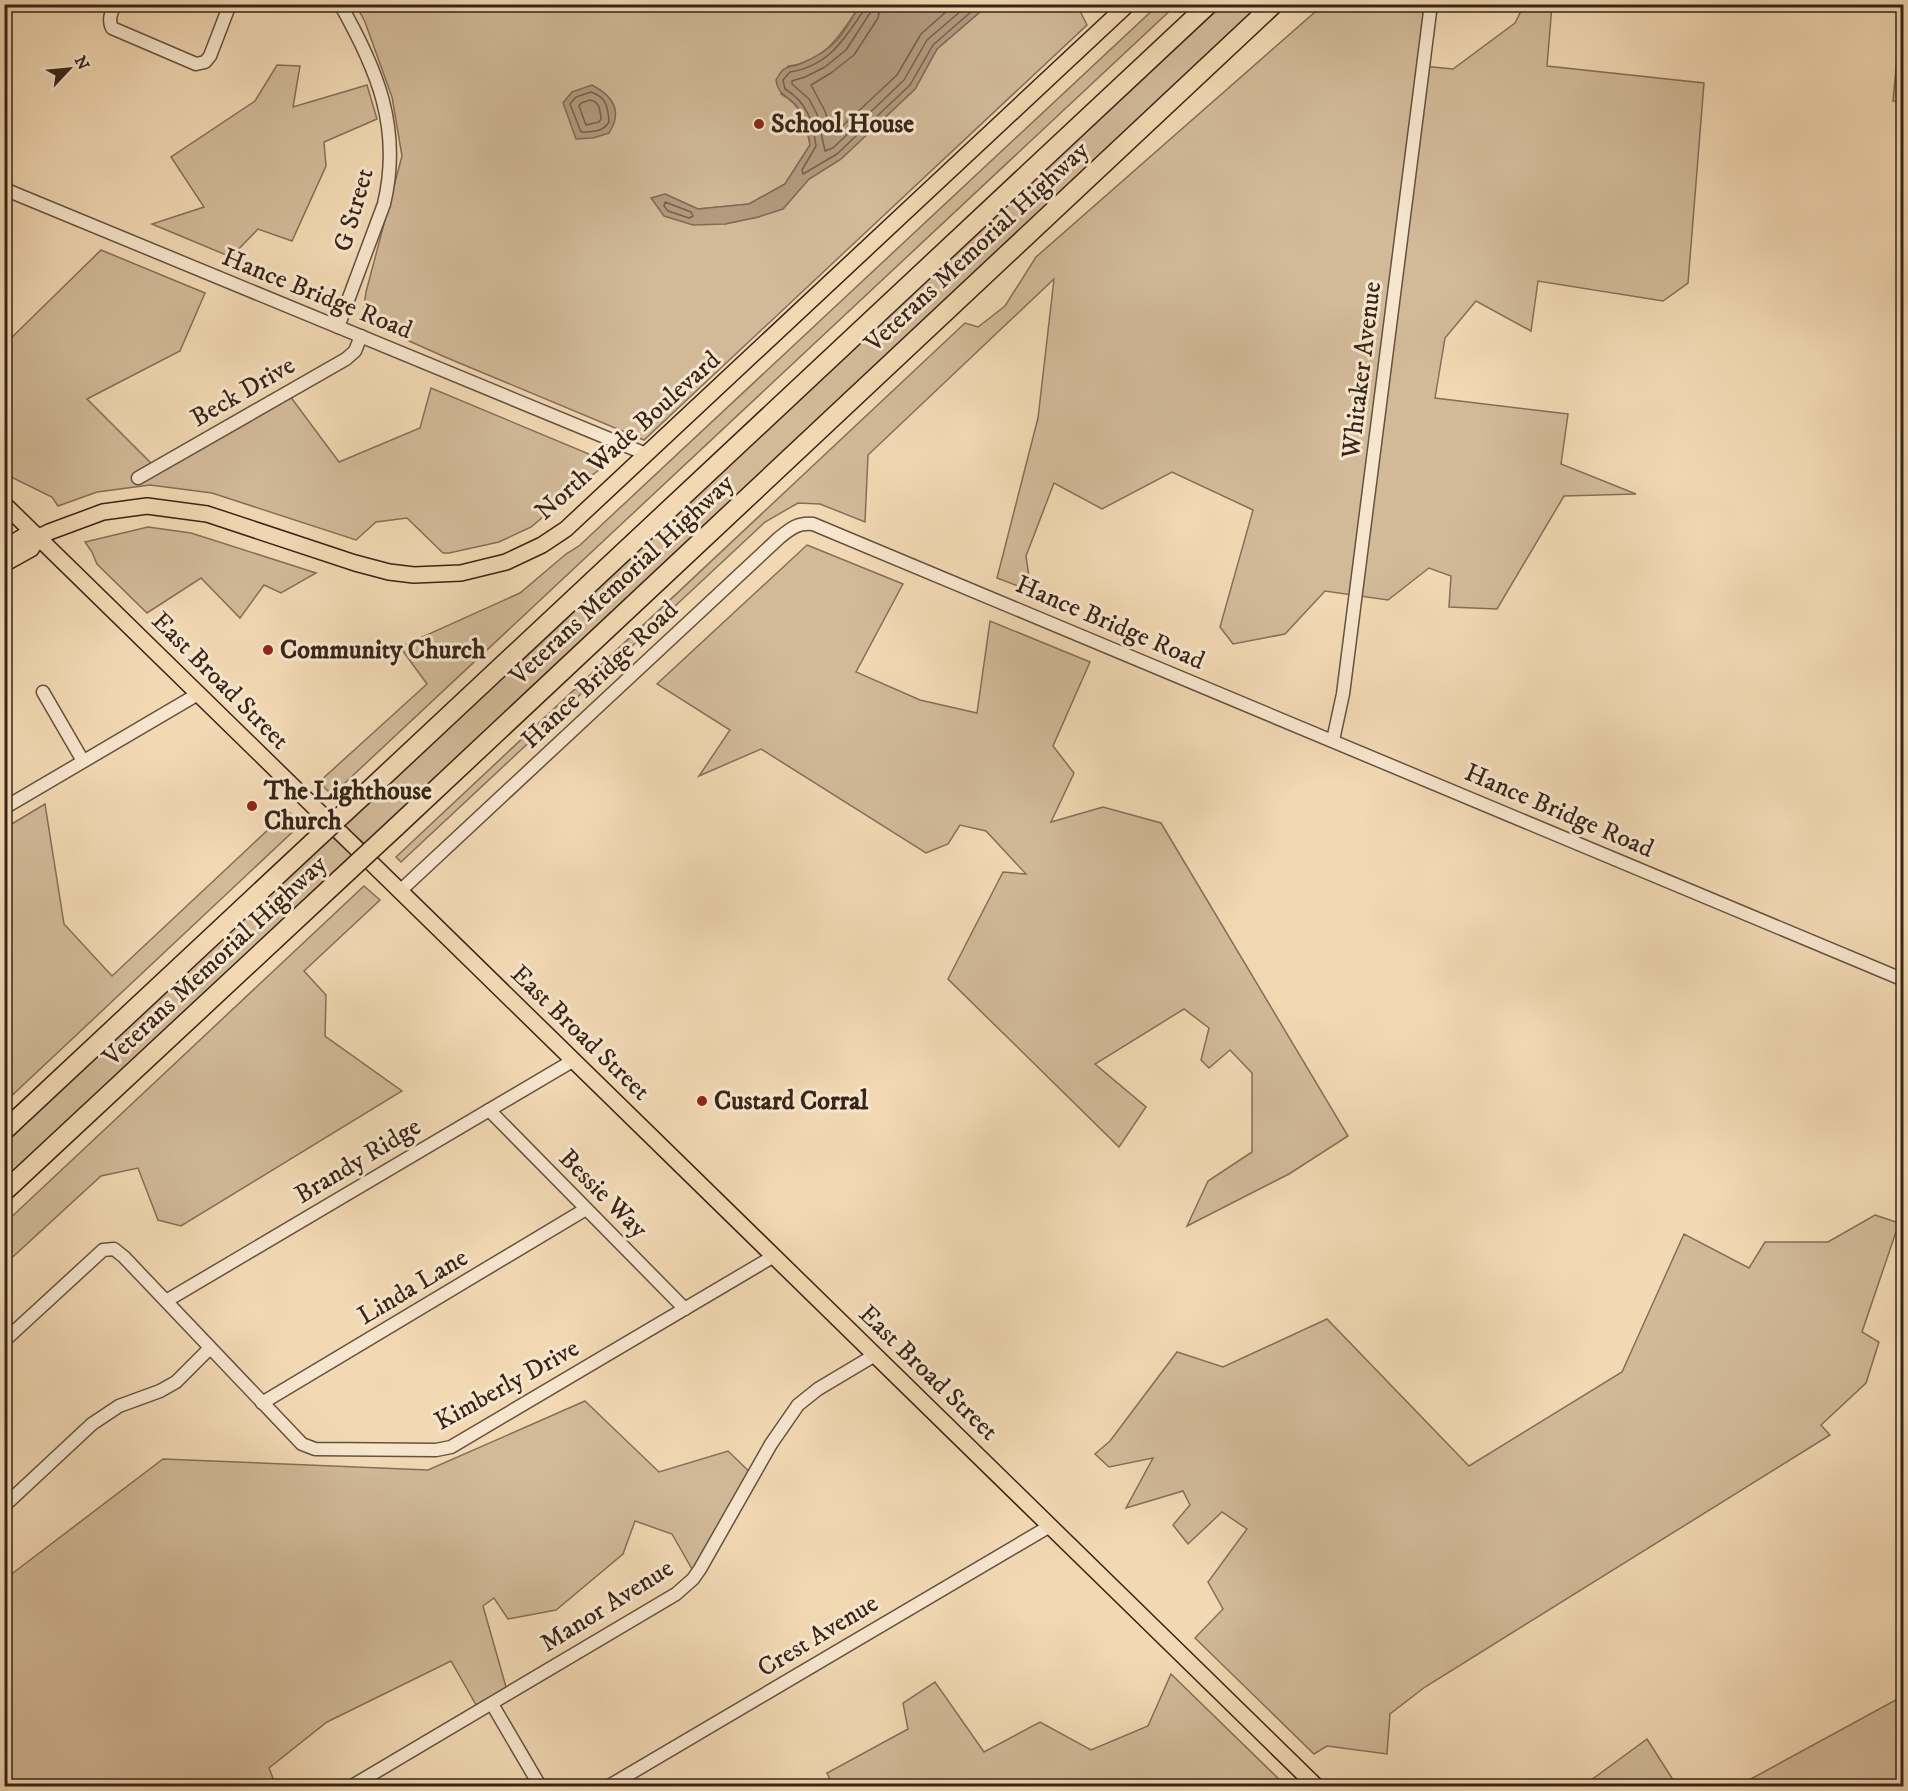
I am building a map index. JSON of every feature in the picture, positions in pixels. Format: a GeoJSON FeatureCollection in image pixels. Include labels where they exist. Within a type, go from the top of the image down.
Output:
{"type":"FeatureCollection","features":[{"type":"Feature","properties":{"kind":"highway","name":"Veterans Memorial Highway"},"geometry":{"type":"LineString","coordinates":[[4,1131],[1209,4]]}},
{"type":"Feature","properties":{"kind":"highway","name":"Veterans Memorial Highway"},"geometry":{"type":"LineString","coordinates":[[4,1192],[1274,4]]}},
{"type":"Feature","properties":{"kind":"main road","name":"North Wade Boulevard"},"geometry":{"type":"LineString","coordinates":[[4,548],[24,536],[39,537],[88,516],[147,506],[207,514],[389,572],[437,576],[461,573],[512,560],[558,535],[1128,4]]}},
{"type":"Feature","properties":{"kind":"main road","name":"East Broad Street"},"geometry":{"type":"LineString","coordinates":[[4,504],[1316,1786]]}},
{"type":"Feature","properties":{"kind":"main road","name":"North Wade Boulevard"},"geometry":{"type":"LineString","coordinates":[[4,564],[31,549],[39,537]]}},
{"type":"Feature","properties":{"kind":"street"},"geometry":{"type":"LineString","coordinates":[[115,4],[109,23],[112,28],[196,64],[205,62],[210,56],[230,4]]}},
{"type":"Feature","properties":{"kind":"street","name":"G Street"},"geometry":{"type":"LineString","coordinates":[[338,327],[384,204],[392,147],[385,100],[378,80],[340,4]]}},
{"type":"Feature","properties":{"kind":"street","name":"Whitaker Avenue"},"geometry":{"type":"LineString","coordinates":[[1332,741],[1343,694],[1431,4]]}},
{"type":"Feature","properties":{"kind":"street","name":"Hance Bridge Road"},"geometry":{"type":"LineString","coordinates":[[4,189],[646,454]]}},
{"type":"Feature","properties":{"kind":"street","name":"Beck Drive"},"geometry":{"type":"LineString","coordinates":[[138,478],[346,359],[355,351],[361,336]]}},
{"type":"Feature","properties":{"kind":"street","name":"Hance Bridge Road"},"geometry":{"type":"LineString","coordinates":[[400,891],[779,538],[795,526],[804,523],[824,528],[1904,980]]}},
{"type":"Feature","properties":{"kind":"street"},"geometry":{"type":"LineString","coordinates":[[43,692],[83,761]]}},
{"type":"Feature","properties":{"kind":"street"},"geometry":{"type":"LineString","coordinates":[[4,808],[198,693]]}},
{"type":"Feature","properties":{"kind":"street","name":"Brandy Ridge"},"geometry":{"type":"LineString","coordinates":[[166,1301],[574,1060]]}},
{"type":"Feature","properties":{"kind":"street","name":"Bessie Way"},"geometry":{"type":"LineString","coordinates":[[489,1110],[685,1309]]}},
{"type":"Feature","properties":{"kind":"street","name":"Linda Lane"},"geometry":{"type":"LineString","coordinates":[[262,1403],[586,1209]]}},
{"type":"Feature","properties":{"kind":"street","name":"Kimberly Drive"},"geometry":{"type":"LineString","coordinates":[[4,1341],[103,1250],[114,1249],[303,1444],[315,1449],[436,1450],[451,1447],[774,1256]]}},
{"type":"Feature","properties":{"kind":"street"},"geometry":{"type":"LineString","coordinates":[[4,1506],[92,1424],[119,1406],[160,1391],[176,1382],[210,1348]]}},
{"type":"Feature","properties":{"kind":"street","name":"Manor Avenue"},"geometry":{"type":"LineString","coordinates":[[352,1786],[686,1586],[700,1569],[771,1444],[798,1405],[818,1389],[875,1355]]}},
{"type":"Feature","properties":{"kind":"street","name":"Crest Avenue"},"geometry":{"type":"LineString","coordinates":[[609,1786],[1050,1526]]}},
{"type":"Feature","properties":{"kind":"street"},"geometry":{"type":"LineString","coordinates":[[492,1704],[540,1786]]}},
{"type":"Feature","properties":{"kind":"shaded area"},"geometry":{"type":"Polygon","coordinates":[[[356,5],[860,5],[839,36],[822,52],[812,59],[788,66],[781,94],[794,104],[802,115],[810,145],[785,184],[749,204],[698,209],[665,194],[725,224],[758,217],[783,208],[809,179],[841,159],[915,89],[937,49],[988,5],[1077,5],[1087,25],[644,440],[362,320],[366,292],[402,156],[392,97],[365,22],[356,5]]]}},
{"type":"Feature","properties":{"kind":"shaded area"},"geometry":{"type":"Polygon","coordinates":[[[1158,5],[1176,5],[332,795],[319,782],[427,684],[400,647],[520,593],[566,554],[579,546],[1158,5]]]}},
{"type":"Feature","properties":{"kind":"shaded area"},"geometry":{"type":"Polygon","coordinates":[[[1218,5],[1264,5],[366,845],[343,825],[1218,5]]]}},
{"type":"Feature","properties":{"kind":"shaded area"},"geometry":{"type":"Polygon","coordinates":[[[1323,5],[1429,5],[1423,66],[1453,69],[1515,23],[1524,5],[1552,5],[1547,66],[1704,83],[1688,283],[1663,301],[1538,281],[1531,331],[1476,301],[1445,338],[1435,398],[1568,414],[1561,464],[1636,494],[1564,496],[1497,609],[1449,607],[1451,576],[1429,568],[1388,600],[1325,591],[1285,634],[1233,644],[1220,627],[1253,510],[1172,472],[1102,509],[1054,483],[1026,556],[1031,591],[997,578],[1038,418],[1054,279],[868,455],[865,522],[820,504],[798,503],[765,522],[401,862],[396,857],[965,323],[978,327],[1005,306],[1036,257],[1323,5]]]}},
{"type":"Feature","properties":{"kind":"shaded area"},"geometry":{"type":"Polygon","coordinates":[[[1902,5],[1904,5],[1903,103],[1893,101],[1902,5]]]}},
{"type":"Feature","properties":{"kind":"shaded area"},"geometry":{"type":"Polygon","coordinates":[[[277,65],[300,66],[293,107],[367,85],[377,119],[324,142],[326,166],[292,241],[258,229],[231,257],[152,224],[204,207],[171,157],[255,101],[277,65]]]}},
{"type":"Feature","properties":{"kind":"shaded area"},"geometry":{"type":"Polygon","coordinates":[[[101,250],[205,293],[180,351],[87,399],[157,469],[287,392],[339,462],[420,428],[431,388],[608,462],[531,527],[499,542],[449,553],[443,553],[407,518],[376,522],[356,540],[212,493],[150,485],[97,492],[58,506],[52,497],[5,474],[4,345],[101,250]]]}},
{"type":"Feature","properties":{"kind":"shaded area"},"geometry":{"type":"Polygon","coordinates":[[[148,527],[191,533],[316,573],[281,593],[264,585],[240,618],[201,578],[147,613],[97,564],[85,542],[148,527]]]}},
{"type":"Feature","properties":{"kind":"shaded area"},"geometry":{"type":"Polygon","coordinates":[[[807,545],[903,584],[856,672],[920,700],[977,713],[990,621],[1090,662],[1053,746],[1074,773],[1051,822],[1103,807],[1161,823],[1348,1136],[1289,1174],[1187,1226],[1208,1181],[1252,1152],[1252,1073],[1230,1050],[1209,1068],[1201,1060],[1209,1028],[1184,1009],[1095,1064],[1146,1107],[1119,1147],[948,979],[1003,872],[1026,874],[986,831],[960,825],[948,844],[926,853],[761,749],[699,776],[730,730],[657,684],[807,545]]]}},
{"type":"Feature","properties":{"kind":"shaded area"},"geometry":{"type":"Polygon","coordinates":[[[45,804],[64,924],[112,976],[288,811],[301,824],[5,1102],[5,828],[45,804]]]}},
{"type":"Feature","properties":{"kind":"shaded area"},"geometry":{"type":"Polygon","coordinates":[[[331,836],[353,856],[5,1186],[5,1138],[316,846],[322,847],[331,836]]]}},
{"type":"Feature","properties":{"kind":"shaded area"},"geometry":{"type":"Polygon","coordinates":[[[364,886],[380,900],[304,971],[326,995],[325,1036],[402,1091],[181,1226],[158,1220],[138,1168],[101,1176],[5,1264],[5,1223],[364,886]]]}},
{"type":"Feature","properties":{"kind":"shaded area"},"geometry":{"type":"Polygon","coordinates":[[[1875,1215],[1899,1223],[1862,1332],[1879,1342],[1866,1383],[1821,1425],[1830,1435],[1425,1687],[1390,1714],[1387,1754],[1327,1746],[1314,1754],[1195,1638],[1223,1609],[1208,1582],[1247,1529],[1222,1512],[1188,1544],[1173,1525],[1190,1505],[1183,1491],[1126,1508],[1153,1458],[1109,1467],[1095,1454],[1110,1441],[1177,1352],[1223,1367],[1327,1319],[1469,1466],[1622,1372],[1684,1234],[1749,1268],[1765,1242],[1828,1242],[1875,1215]]]}},
{"type":"Feature","properties":{"kind":"shaded area"},"geometry":{"type":"Polygon","coordinates":[[[585,1401],[659,1472],[728,1451],[757,1479],[696,1576],[672,1534],[635,1521],[623,1554],[556,1610],[508,1619],[494,1598],[483,1606],[508,1694],[479,1710],[451,1661],[327,1722],[269,1768],[276,1786],[257,1786],[250,1780],[238,1786],[5,1786],[5,1579],[163,1459],[428,1470],[585,1401]]]}},
{"type":"Feature","properties":{"kind":"shaded area"},"geometry":{"type":"Polygon","coordinates":[[[1171,1674],[1286,1786],[833,1786],[827,1773],[908,1729],[903,1703],[935,1682],[984,1752],[1040,1722],[1091,1750],[1148,1726],[1171,1674]]]}},
{"type":"Feature","properties":{"kind":"shaded area"},"geometry":{"type":"Polygon","coordinates":[[[1903,1696],[1903,1786],[1738,1786],[1903,1696]]]}},
{"type":"Feature","properties":{"kind":"shaded area"},"geometry":{"type":"Polygon","coordinates":[[[1647,1739],[1677,1786],[1583,1786],[1647,1739]]]}},
{"type":"Feature","properties":{"kind":"water"},"geometry":{"type":"Polygon","coordinates":[[[860,5],[988,5],[937,49],[915,89],[841,159],[809,179],[783,209],[725,224],[693,225],[664,216],[651,198],[665,194],[698,209],[749,204],[785,184],[810,145],[801,113],[796,105],[779,90],[776,80],[785,69],[811,59],[833,44],[860,5]]]}},
{"type":"Feature","properties":{"kind":"water"},"geometry":{"type":"Polygon","coordinates":[[[592,85],[605,94],[614,105],[613,125],[609,133],[593,138],[576,139],[563,103],[572,92],[592,85]]]}},
{"type":"Feature","properties":{"kind":"place","name":"School House"},"geometry":{"type":"Point","coordinates":[759,124]}},
{"type":"Feature","properties":{"kind":"place","name":"Community Church"},"geometry":{"type":"Point","coordinates":[268,650]}},
{"type":"Feature","properties":{"kind":"place","name":"The Lighthouse Church"},"geometry":{"type":"Point","coordinates":[252,806]}},
{"type":"Feature","properties":{"kind":"place","name":"Custard Corral"},"geometry":{"type":"Point","coordinates":[702,1101]}}]}
